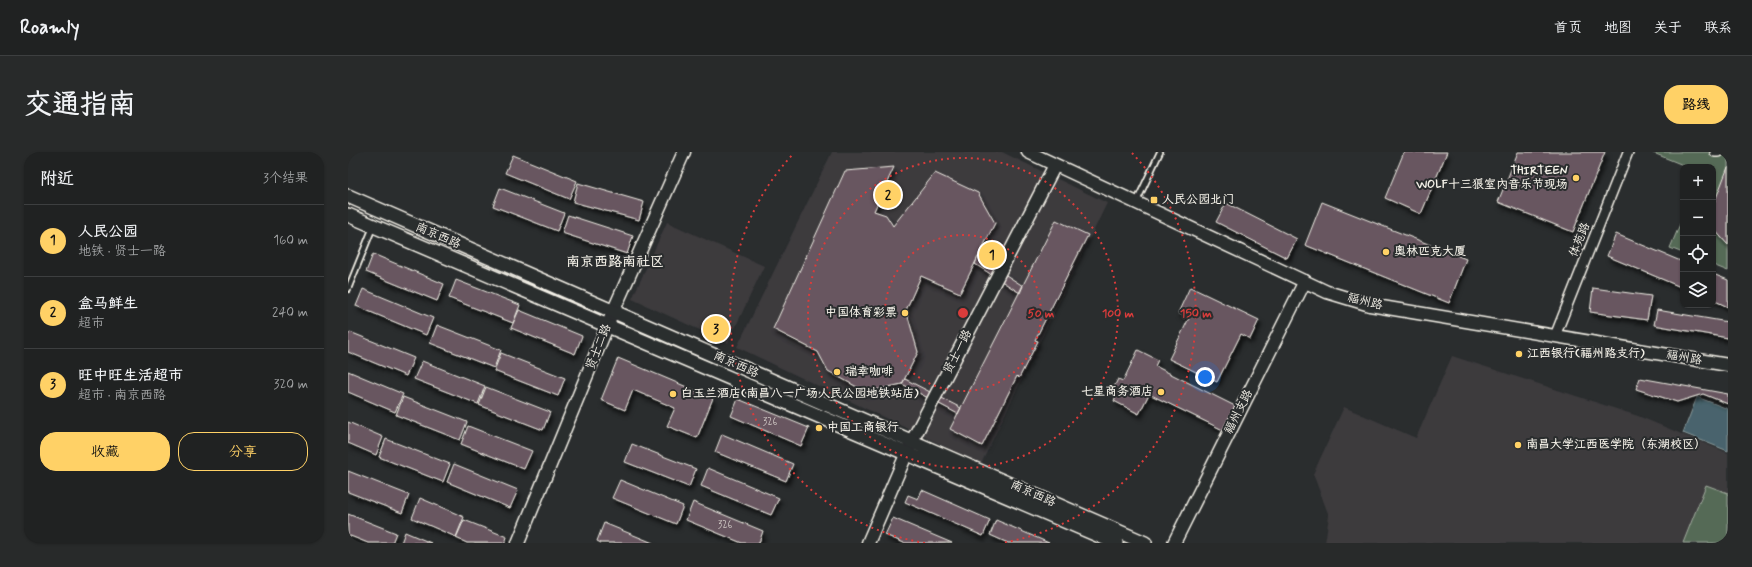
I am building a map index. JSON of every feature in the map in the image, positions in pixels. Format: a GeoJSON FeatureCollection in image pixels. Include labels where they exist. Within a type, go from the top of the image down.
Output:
{"type":"FeatureCollection","features":[{"type":"Feature","properties":{"kind":"main road","name":"南京西路"},"geometry":{"type":"LineString","coordinates":[[348,196],[613,312],[1116,543]]}},
{"type":"Feature","properties":{"kind":"main road","name":"南京西路"},"geometry":{"type":"LineString","coordinates":[[348,215],[608,326],[1145,543]]}},
{"type":"Feature","properties":{"kind":"street","name":"贤士二路"},"geometry":{"type":"LineString","coordinates":[[518,543],[613,312],[684,152]]}},
{"type":"Feature","properties":{"kind":"street","name":"福州路"},"geometry":{"type":"LineString","coordinates":[[1028,152],[1327,292],[1370,305],[1728,365]]}},
{"type":"Feature","properties":{"kind":"street","name":"体苑路"},"geometry":{"type":"LineString","coordinates":[[1555,336],[1628,152]]}},
{"type":"Feature","properties":{"kind":"street","name":"贤士一路"},"geometry":{"type":"LineString","coordinates":[[868,543],[909,447],[1054,165]]}},
{"type":"Feature","properties":{"kind":"street","name":"福州支路"},"geometry":{"type":"LineString","coordinates":[[1174,543],[1305,281]]}},
{"type":"Feature","properties":{"kind":"lane"},"geometry":{"type":"LineString","coordinates":[[1136,203],[1160,152]]}},
{"type":"Feature","properties":{"kind":"lane"},"geometry":{"type":"LineString","coordinates":[[348,289],[374,226]]}},
{"type":"Feature","properties":{"kind":"shaded area"},"geometry":{"type":"Polygon","coordinates":[[[832,152],[1002,152],[1107,203],[981,464],[737,347],[832,152]]]}},
{"type":"Feature","properties":{"kind":"shaded area"},"geometry":{"type":"Polygon","coordinates":[[[667,222],[764,266],[728,343],[632,299],[667,222]]]}},
{"type":"Feature","properties":{"kind":"shaded area","name":"南昌大学江西医学院（东湖校区）"},"geometry":{"type":"Polygon","coordinates":[[[1452,356],[1638,416],[1728,453],[1728,543],[1325,543],[1329,516],[1313,474],[1344,407],[1416,438],[1452,356]]]}},
{"type":"Feature","properties":{"kind":"green space"},"geometry":{"type":"Polygon","coordinates":[[[1651,152],[1728,152],[1728,271],[1716,266],[1716,164],[1681,164],[1651,152]]]}},
{"type":"Feature","properties":{"kind":"green space"},"geometry":{"type":"Polygon","coordinates":[[[1680,224],[1680,252],[1670,248],[1680,224]]]}},
{"type":"Feature","properties":{"kind":"green space"},"geometry":{"type":"Polygon","coordinates":[[[1706,485],[1728,493],[1728,543],[1683,543],[1706,485]]]}},
{"type":"Feature","properties":{"kind":"water"},"geometry":{"type":"Polygon","coordinates":[[[1697,397],[1728,409],[1728,451],[1683,433],[1697,397]]]}},
{"type":"Feature","properties":{"kind":"building"},"geometry":{"type":"Polygon","coordinates":[[[1404,152],[1447,152],[1421,214],[1385,198],[1404,152]]]}},
{"type":"Feature","properties":{"kind":"building"},"geometry":{"type":"Polygon","coordinates":[[[1518,152],[1605,152],[1573,232],[1498,202],[1518,152]]]}},
{"type":"Feature","properties":{"kind":"building"},"geometry":{"type":"Polygon","coordinates":[[[513,155],[577,181],[569,199],[505,173],[513,155]]]}},
{"type":"Feature","properties":{"kind":"building"},"geometry":{"type":"Polygon","coordinates":[[[894,167],[874,211],[886,215],[893,226],[935,173],[978,193],[995,223],[960,293],[921,276],[906,310],[918,352],[902,384],[866,392],[828,371],[818,352],[773,329],[845,171],[894,167]]]}},
{"type":"Feature","properties":{"kind":"building"},"geometry":{"type":"Polygon","coordinates":[[[1728,167],[1728,245],[1716,231],[1716,198],[1728,167]]]}},
{"type":"Feature","properties":{"kind":"building"},"geometry":{"type":"Polygon","coordinates":[[[578,183],[644,202],[639,220],[573,202],[578,183]]]}},
{"type":"Feature","properties":{"kind":"building"},"geometry":{"type":"Polygon","coordinates":[[[500,188],[564,213],[557,231],[493,206],[500,188]]]}},
{"type":"Feature","properties":{"kind":"building","name":"奥林匹克大厦"},"geometry":{"type":"Polygon","coordinates":[[[1322,202],[1466,259],[1449,303],[1305,245],[1322,202]]]}},
{"type":"Feature","properties":{"kind":"building"},"geometry":{"type":"Polygon","coordinates":[[[1226,203],[1297,239],[1287,258],[1216,222],[1226,203]]]}},
{"type":"Feature","properties":{"kind":"building"},"geometry":{"type":"Polygon","coordinates":[[[568,215],[633,236],[627,254],[562,233],[568,215]]]}},
{"type":"Feature","properties":{"kind":"building"},"geometry":{"type":"Polygon","coordinates":[[[1056,220],[1088,235],[1035,340],[1038,341],[1019,378],[1017,376],[982,446],[950,429],[1056,220]]]}},
{"type":"Feature","properties":{"kind":"building"},"geometry":{"type":"Polygon","coordinates":[[[1616,234],[1680,261],[1680,287],[1607,256],[1616,234]]]}},
{"type":"Feature","properties":{"kind":"building"},"geometry":{"type":"Polygon","coordinates":[[[373,254],[444,284],[437,301],[366,272],[373,254]]]}},
{"type":"Feature","properties":{"kind":"building"},"geometry":{"type":"Polygon","coordinates":[[[978,257],[1023,286],[1020,293],[975,264],[978,257]]]}},
{"type":"Feature","properties":{"kind":"building"},"geometry":{"type":"Polygon","coordinates":[[[1716,275],[1728,280],[1728,307],[1716,301],[1716,275]]]}},
{"type":"Feature","properties":{"kind":"building"},"geometry":{"type":"Polygon","coordinates":[[[456,280],[520,305],[513,323],[449,298],[456,280]]]}},
{"type":"Feature","properties":{"kind":"building"},"geometry":{"type":"Polygon","coordinates":[[[1190,287],[1259,320],[1250,339],[1241,334],[1217,382],[1169,359],[1189,318],[1178,313],[1190,287]]]}},
{"type":"Feature","properties":{"kind":"building"},"geometry":{"type":"Polygon","coordinates":[[[1593,288],[1651,296],[1647,320],[1590,312],[1593,288]]]}},
{"type":"Feature","properties":{"kind":"building"},"geometry":{"type":"Polygon","coordinates":[[[363,289],[433,318],[426,335],[356,306],[363,289]]]}},
{"type":"Feature","properties":{"kind":"building"},"geometry":{"type":"Polygon","coordinates":[[[519,310],[582,336],[575,354],[511,328],[519,310]]]}},
{"type":"Feature","properties":{"kind":"building"},"geometry":{"type":"Polygon","coordinates":[[[1657,310],[1728,322],[1728,338],[1654,325],[1657,310]]]}},
{"type":"Feature","properties":{"kind":"building"},"geometry":{"type":"Polygon","coordinates":[[[437,325],[501,350],[494,368],[430,343],[437,325]]]}},
{"type":"Feature","properties":{"kind":"building"},"geometry":{"type":"Polygon","coordinates":[[[350,332],[414,358],[406,376],[348,352],[348,336],[350,332]]]}},
{"type":"Feature","properties":{"kind":"building","name":"七星商务酒店"},"geometry":{"type":"Polygon","coordinates":[[[1138,350],[1158,360],[1155,366],[1239,408],[1227,432],[1149,394],[1139,414],[1114,401],[1117,393],[1112,391],[1118,379],[1123,381],[1138,350]]]}},
{"type":"Feature","properties":{"kind":"building"},"geometry":{"type":"Polygon","coordinates":[[[501,353],[565,378],[558,396],[494,371],[501,353]]]}},
{"type":"Feature","properties":{"kind":"building","name":"白玉兰酒店(南昌八一广场人民公园地铁站店)"},"geometry":{"type":"Polygon","coordinates":[[[618,358],[713,398],[697,438],[667,426],[675,408],[633,390],[625,410],[601,400],[618,358]]]}},
{"type":"Feature","properties":{"kind":"building"},"geometry":{"type":"Polygon","coordinates":[[[422,361],[485,386],[478,404],[414,379],[422,361]]]}},
{"type":"Feature","properties":{"kind":"building"},"geometry":{"type":"Polygon","coordinates":[[[348,371],[403,394],[395,412],[348,392],[348,371]]]}},
{"type":"Feature","properties":{"kind":"building"},"geometry":{"type":"Polygon","coordinates":[[[1640,378],[1728,394],[1728,404],[1703,394],[1677,402],[1636,389],[1640,378]]]}},
{"type":"Feature","properties":{"kind":"building"},"geometry":{"type":"Polygon","coordinates":[[[905,379],[961,408],[958,414],[902,384],[905,379]]]}},
{"type":"Feature","properties":{"kind":"building"},"geometry":{"type":"Polygon","coordinates":[[[486,387],[550,412],[543,430],[479,405],[486,387]]]}},
{"type":"Feature","properties":{"kind":"building"},"geometry":{"type":"Polygon","coordinates":[[[403,397],[467,422],[460,440],[396,415],[403,397]]]}},
{"type":"Feature","properties":{"kind":"building"},"geometry":{"type":"Polygon","coordinates":[[[738,399],[809,428],[801,446],[731,416],[738,399]]]}},
{"type":"Feature","properties":{"kind":"building"},"geometry":{"type":"Polygon","coordinates":[[[348,422],[383,437],[376,455],[348,443],[348,422]]]}},
{"type":"Feature","properties":{"kind":"building"},"geometry":{"type":"Polygon","coordinates":[[[468,426],[532,451],[524,469],[461,444],[468,426]]]}},
{"type":"Feature","properties":{"kind":"building"},"geometry":{"type":"Polygon","coordinates":[[[722,434],[793,464],[786,481],[715,452],[722,434]]]}},
{"type":"Feature","properties":{"kind":"building"},"geometry":{"type":"Polygon","coordinates":[[[386,439],[450,464],[443,482],[379,457],[386,439]]]}},
{"type":"Feature","properties":{"kind":"building"},"geometry":{"type":"Polygon","coordinates":[[[632,444],[696,469],[689,487],[625,462],[632,444]]]}},
{"type":"Feature","properties":{"kind":"building"},"geometry":{"type":"Polygon","coordinates":[[[454,464],[518,490],[510,508],[447,482],[454,464]]]}},
{"type":"Feature","properties":{"kind":"building"},"geometry":{"type":"Polygon","coordinates":[[[708,468],[779,498],[771,515],[701,486],[708,468]]]}},
{"type":"Feature","properties":{"kind":"building"},"geometry":{"type":"Polygon","coordinates":[[[348,471],[409,495],[402,513],[348,492],[348,471]]]}},
{"type":"Feature","properties":{"kind":"building"},"geometry":{"type":"Polygon","coordinates":[[[620,480],[683,506],[676,524],[612,498],[620,480]]]}},
{"type":"Feature","properties":{"kind":"building"},"geometry":{"type":"Polygon","coordinates":[[[922,490],[990,520],[983,536],[905,502],[908,495],[918,499],[922,490]]]}},
{"type":"Feature","properties":{"kind":"building"},"geometry":{"type":"Polygon","coordinates":[[[420,498],[464,517],[456,537],[412,518],[420,498]]]}},
{"type":"Feature","properties":{"kind":"building"},"geometry":{"type":"Polygon","coordinates":[[[693,502],[763,531],[759,543],[742,543],[686,520],[693,502]]]}},
{"type":"Feature","properties":{"kind":"building"},"geometry":{"type":"Polygon","coordinates":[[[348,514],[396,533],[392,543],[368,543],[348,535],[348,514]]]}},
{"type":"Feature","properties":{"kind":"building"},"geometry":{"type":"Polygon","coordinates":[[[893,518],[952,543],[904,543],[885,535],[893,518]]]}},
{"type":"Feature","properties":{"kind":"building"},"geometry":{"type":"Polygon","coordinates":[[[464,520],[507,537],[505,543],[467,543],[456,538],[464,520]]]}},
{"type":"Feature","properties":{"kind":"building"},"geometry":{"type":"Polygon","coordinates":[[[996,520],[1049,543],[1008,543],[990,535],[996,520]]]}},
{"type":"Feature","properties":{"kind":"building"},"geometry":{"type":"Polygon","coordinates":[[[604,523],[653,543],[601,543],[597,541],[604,523]]]}},
{"type":"Feature","properties":{"kind":"building"},"geometry":{"type":"Polygon","coordinates":[[[405,532],[431,543],[401,543],[405,532]]]}},
{"type":"Feature","properties":{"kind":"place","name":"THIRTEEN WOLF十三狼室内音乐节现场"},"geometry":{"type":"Point","coordinates":[1576,178]}},
{"type":"Feature","properties":{"kind":"place","name":"盒马鲜生"},"geometry":{"type":"Point","coordinates":[888,195]}},
{"type":"Feature","properties":{"kind":"place","name":"人民公园北门"},"geometry":{"type":"Point","coordinates":[1154,200]}},
{"type":"Feature","properties":{"kind":"place","name":"奥林匹克大厦"},"geometry":{"type":"Point","coordinates":[1386,252]}},
{"type":"Feature","properties":{"kind":"place","name":"人民公园"},"geometry":{"type":"Point","coordinates":[992,255]}},
{"type":"Feature","properties":{"kind":"place","name":"中国体育彩票"},"geometry":{"type":"Point","coordinates":[905,313]}},
{"type":"Feature","properties":{"kind":"place","name":"旺中旺生活超市"},"geometry":{"type":"Point","coordinates":[716,329]}},
{"type":"Feature","properties":{"kind":"place","name":"江西银行(福州路支行)"},"geometry":{"type":"Point","coordinates":[1519,354]}},
{"type":"Feature","properties":{"kind":"place","name":"瑞幸咖啡"},"geometry":{"type":"Point","coordinates":[837,372]}},
{"type":"Feature","properties":{"kind":"place","name":"七星商务酒店"},"geometry":{"type":"Point","coordinates":[1161,392]}},
{"type":"Feature","properties":{"kind":"place","name":"白玉兰酒店(南昌八一广场人民公园地铁站店)"},"geometry":{"type":"Point","coordinates":[673,394]}},
{"type":"Feature","properties":{"kind":"place","name":"中国工商银行"},"geometry":{"type":"Point","coordinates":[819,428]}},
{"type":"Feature","properties":{"kind":"place","name":"南昌大学江西医学院（东湖校区）"},"geometry":{"type":"Point","coordinates":[1518,445]}},
{"type":"Feature","properties":{"kind":"district","name":"南京西路南社区"},"geometry":{"type":"Point","coordinates":[615,262]}}]}
